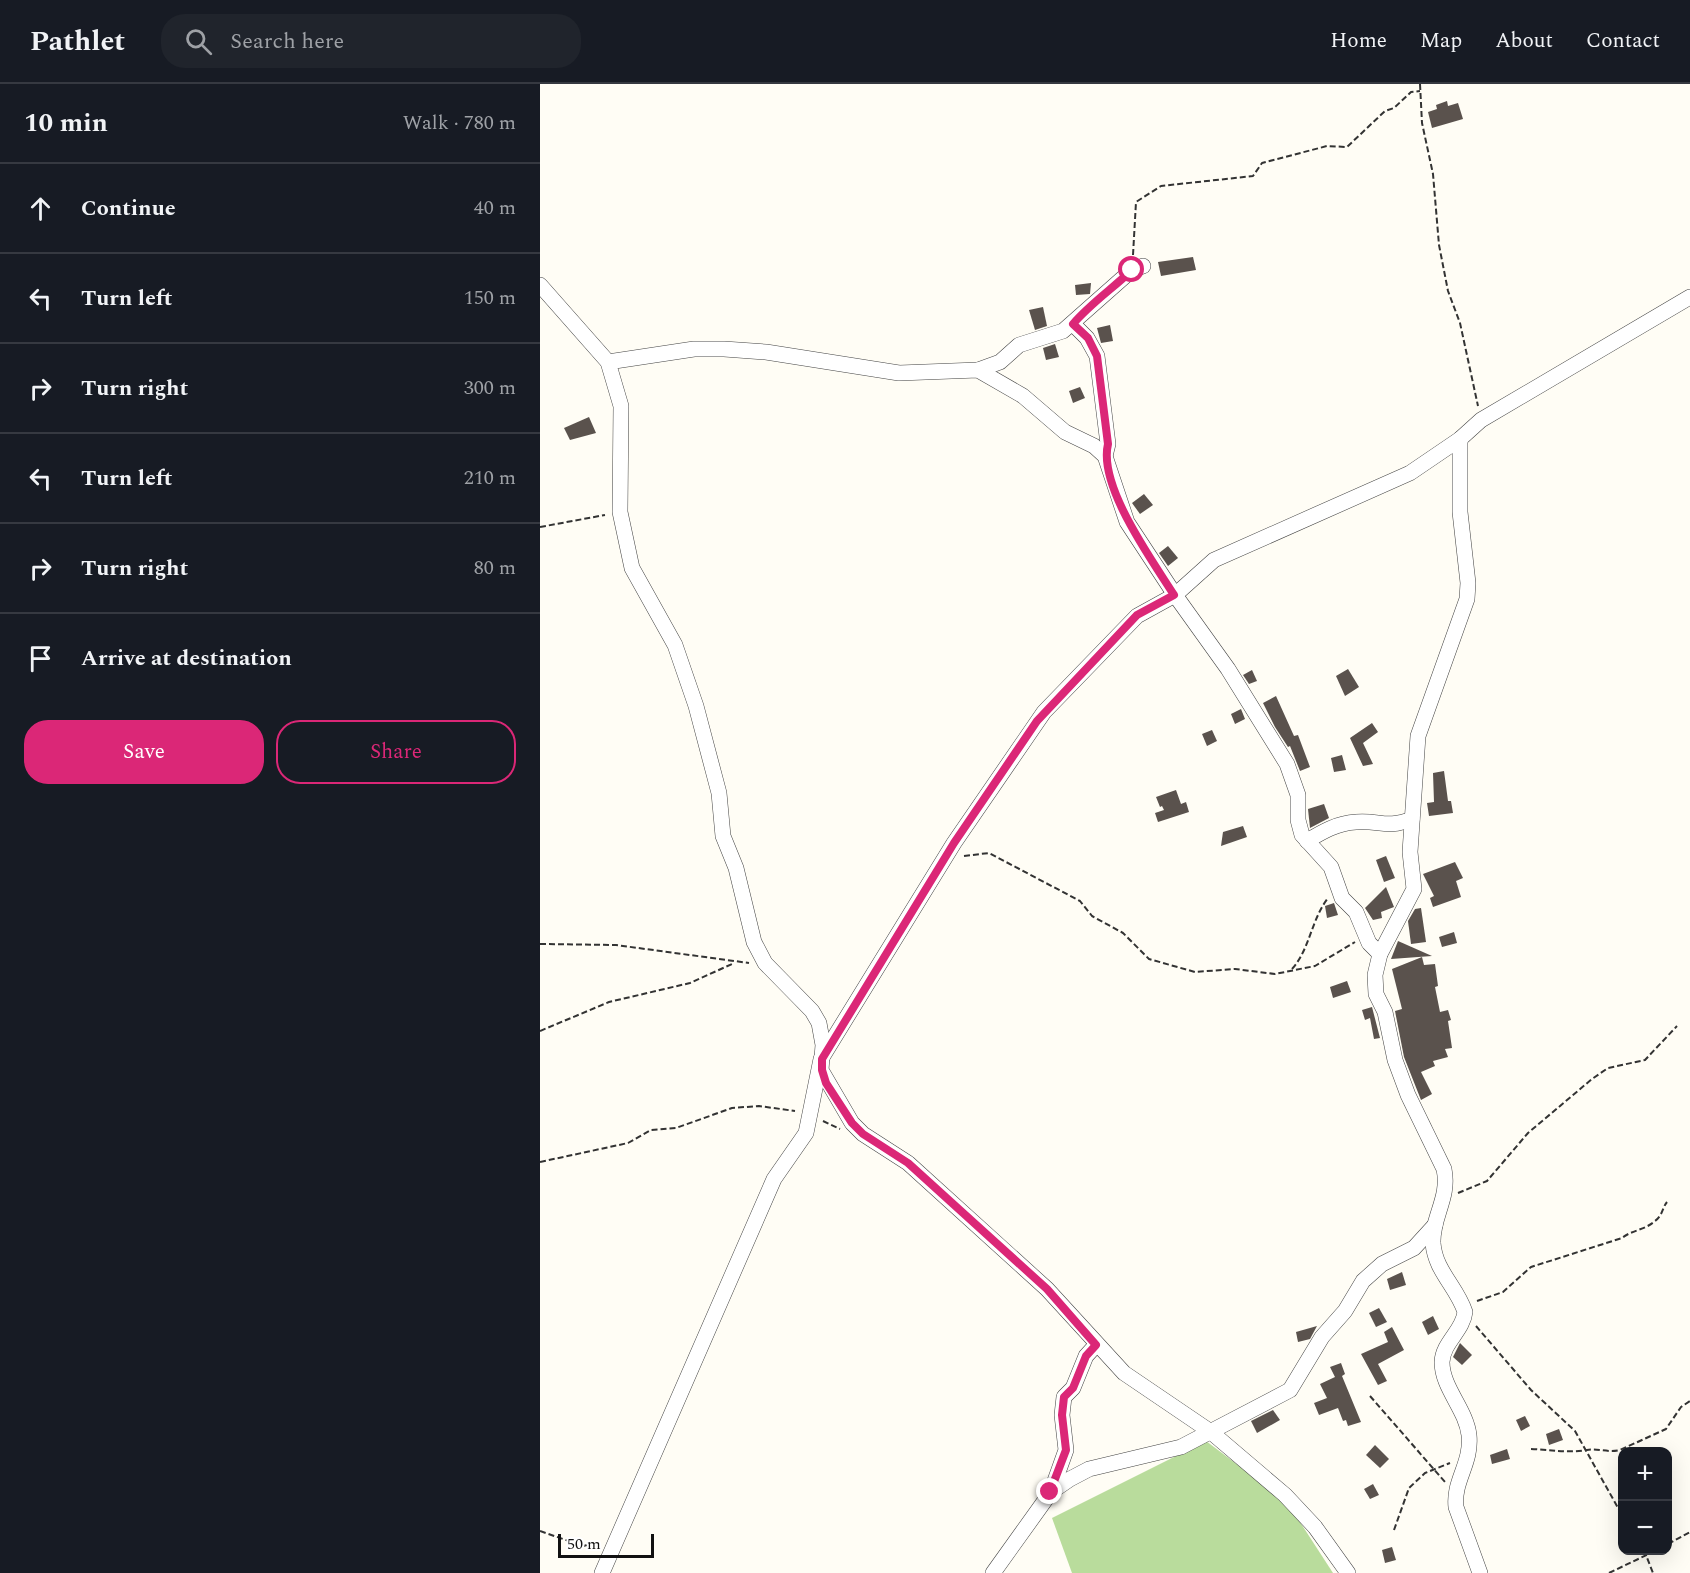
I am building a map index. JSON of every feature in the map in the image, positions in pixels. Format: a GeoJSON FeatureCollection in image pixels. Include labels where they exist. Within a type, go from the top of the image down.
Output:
{"type":"FeatureCollection","features":[{"type":"Feature","properties":{"kind":"street"},"geometry":{"type":"LineString","coordinates":[[608,362],[694,349],[786,355],[899,373],[978,370],[1000,362],[1019,345],[1063,331],[1073,324],[1089,306],[1111,291],[1137,268]]}},
{"type":"Feature","properties":{"kind":"street"},"geometry":{"type":"LineString","coordinates":[[540,285],[608,362],[621,406],[620,512],[632,568],[675,645],[696,706],[719,794],[723,836],[736,868],[754,942],[765,963],[812,1011],[819,1023],[822,1070],[826,1083],[852,1123],[863,1134],[908,1163],[1047,1289],[1096,1345],[1144,1389],[1212,1432],[1296,1506],[1315,1527],[1348,1573]]}},
{"type":"Feature","properties":{"kind":"street"},"geometry":{"type":"LineString","coordinates":[[602,1573],[774,1179],[806,1133],[822,1059],[939,867],[1044,712],[1137,615],[1174,595],[1214,560],[1410,473],[1460,439],[1481,420],[1690,297]]}},
{"type":"Feature","properties":{"kind":"street"},"geometry":{"type":"LineString","coordinates":[[1073,324],[1088,338],[1097,356],[1108,444],[1105,456]]}},
{"type":"Feature","properties":{"kind":"street"},"geometry":{"type":"LineString","coordinates":[[978,370],[1023,396],[1065,432],[1094,446],[1105,456],[1127,522],[1174,595],[1228,669],[1287,764],[1294,780],[1298,820],[1307,841],[1331,867],[1339,884],[1342,898],[1356,912],[1369,943],[1380,954]]}},
{"type":"Feature","properties":{"kind":"street"},"geometry":{"type":"LineString","coordinates":[[1460,439],[1460,512],[1467,569],[1467,599],[1418,736],[1410,852],[1414,889],[1380,954],[1375,975],[1376,994],[1385,1012],[1390,1042],[1408,1095],[1444,1169],[1447,1186],[1435,1226],[1435,1254],[1463,1312],[1447,1345],[1442,1362],[1444,1374],[1467,1424],[1470,1451],[1455,1496],[1456,1506],[1480,1573]]}},
{"type":"Feature","properties":{"kind":"street"},"geometry":{"type":"LineString","coordinates":[[1307,841],[1341,824],[1358,822],[1396,825],[1412,819]]}},
{"type":"Feature","properties":{"kind":"street"},"geometry":{"type":"LineString","coordinates":[[1050,1492],[1089,1469],[1157,1454],[1212,1432],[1290,1390],[1316,1347],[1345,1311],[1363,1281],[1382,1264],[1414,1248],[1435,1226]]}},
{"type":"Feature","properties":{"kind":"street"},"geometry":{"type":"LineString","coordinates":[[993,1573],[1050,1492],[1066,1450],[1062,1415],[1064,1397],[1073,1388],[1086,1356],[1096,1345]]}},
{"type":"Feature","properties":{"kind":"path"},"geometry":{"type":"LineString","coordinates":[[1420,84],[1422,123],[1433,174],[1439,245],[1481,420]]}},
{"type":"Feature","properties":{"kind":"path"},"geometry":{"type":"LineString","coordinates":[[1137,268],[1136,202],[1144,196],[1161,186],[1253,176],[1262,162],[1327,146],[1347,147],[1385,111],[1394,108],[1411,92],[1420,91]]}},
{"type":"Feature","properties":{"kind":"path"},"geometry":{"type":"LineString","coordinates":[[540,527],[620,512]]}},
{"type":"Feature","properties":{"kind":"path"},"geometry":{"type":"LineString","coordinates":[[939,867],[963,856],[989,853],[1080,902],[1092,916],[1123,933],[1149,959],[1195,972],[1235,969],[1275,974],[1316,966],[1367,936]]}},
{"type":"Feature","properties":{"kind":"path"},"geometry":{"type":"LineString","coordinates":[[1292,969],[1301,958],[1309,932],[1322,905],[1339,884]]}},
{"type":"Feature","properties":{"kind":"path"},"geometry":{"type":"LineString","coordinates":[[540,944],[616,945],[733,963],[765,963]]}},
{"type":"Feature","properties":{"kind":"path"},"geometry":{"type":"LineString","coordinates":[[540,1031],[609,1002],[690,983],[733,963]]}},
{"type":"Feature","properties":{"kind":"path"},"geometry":{"type":"LineString","coordinates":[[1444,1199],[1488,1181],[1528,1133],[1592,1079],[1608,1068],[1645,1060],[1677,1026]]}},
{"type":"Feature","properties":{"kind":"path"},"geometry":{"type":"LineString","coordinates":[[540,1162],[628,1143],[651,1130],[676,1128],[732,1108],[759,1106],[810,1115],[845,1132],[863,1134]]}},
{"type":"Feature","properties":{"kind":"path"},"geometry":{"type":"LineString","coordinates":[[1618,1506],[1575,1431],[1531,1390],[1482,1331],[1463,1312],[1503,1292],[1531,1267],[1638,1232],[1657,1219],[1667,1202]]}},
{"type":"Feature","properties":{"kind":"path"},"geometry":{"type":"LineString","coordinates":[[1370,1396],[1437,1469]]}},
{"type":"Feature","properties":{"kind":"path"},"geometry":{"type":"LineString","coordinates":[[1531,1449],[1575,1454],[1587,1450],[1612,1452],[1633,1446],[1666,1429],[1682,1407],[1690,1401]]}},
{"type":"Feature","properties":{"kind":"path"},"geometry":{"type":"LineString","coordinates":[[1394,1530],[1409,1488],[1425,1473],[1470,1451]]}},
{"type":"Feature","properties":{"kind":"path"},"geometry":{"type":"LineString","coordinates":[[540,1532],[583,1546],[617,1538]]}},
{"type":"Feature","properties":{"kind":"path"},"geometry":{"type":"LineString","coordinates":[[1672,1542],[1690,1532]]}},
{"type":"Feature","properties":{"kind":"path"},"geometry":{"type":"LineString","coordinates":[[1610,1573],[1640,1555]]}},
{"type":"Feature","properties":{"kind":"path"},"geometry":{"type":"LineString","coordinates":[[1646,1555],[1653,1573]]}},
{"type":"Feature","properties":{"kind":"green space"},"geometry":{"type":"Polygon","coordinates":[[[1206,1441],[1287,1502],[1333,1573],[1072,1573],[1052,1518],[1206,1441]]]}},
{"type":"Feature","properties":{"kind":"building"},"geometry":{"type":"Polygon","coordinates":[[[1447,101],[1448,106],[1458,103],[1463,119],[1432,128],[1428,112],[1437,109],[1436,105],[1447,101]]]}},
{"type":"Feature","properties":{"kind":"building"},"geometry":{"type":"Polygon","coordinates":[[[1193,257],[1196,270],[1161,276],[1158,262],[1193,257]]]}},
{"type":"Feature","properties":{"kind":"building"},"geometry":{"type":"Polygon","coordinates":[[[1091,283],[1090,294],[1076,295],[1075,285],[1091,283]]]}},
{"type":"Feature","properties":{"kind":"building"},"geometry":{"type":"Polygon","coordinates":[[[1043,307],[1047,326],[1035,330],[1029,310],[1043,307]]]}},
{"type":"Feature","properties":{"kind":"building"},"geometry":{"type":"Polygon","coordinates":[[[1110,325],[1113,341],[1101,343],[1097,328],[1110,325]]]}},
{"type":"Feature","properties":{"kind":"building"},"geometry":{"type":"Polygon","coordinates":[[[1055,344],[1059,357],[1046,360],[1043,348],[1055,344]]]}},
{"type":"Feature","properties":{"kind":"building"},"geometry":{"type":"Polygon","coordinates":[[[1080,387],[1085,398],[1073,403],[1069,391],[1080,387]]]}},
{"type":"Feature","properties":{"kind":"building"},"geometry":{"type":"Polygon","coordinates":[[[589,417],[596,433],[570,440],[564,428],[589,417]]]}},
{"type":"Feature","properties":{"kind":"building"},"geometry":{"type":"Polygon","coordinates":[[[1144,494],[1153,505],[1140,514],[1132,503],[1144,494]]]}},
{"type":"Feature","properties":{"kind":"building"},"geometry":{"type":"Polygon","coordinates":[[[1168,546],[1178,558],[1168,566],[1159,553],[1168,546]]]}},
{"type":"Feature","properties":{"kind":"building"},"geometry":{"type":"Polygon","coordinates":[[[1348,669],[1359,687],[1345,696],[1336,676],[1348,669]]]}},
{"type":"Feature","properties":{"kind":"building"},"geometry":{"type":"Polygon","coordinates":[[[1252,670],[1257,681],[1249,684],[1243,675],[1252,670]]]}},
{"type":"Feature","properties":{"kind":"building"},"geometry":{"type":"Polygon","coordinates":[[[1276,696],[1294,736],[1298,735],[1310,767],[1300,771],[1290,746],[1288,747],[1275,727],[1263,703],[1276,696]]]}},
{"type":"Feature","properties":{"kind":"building"},"geometry":{"type":"Polygon","coordinates":[[[1241,709],[1245,719],[1235,724],[1231,714],[1241,709]]]}},
{"type":"Feature","properties":{"kind":"building"},"geometry":{"type":"Polygon","coordinates":[[[1372,723],[1378,732],[1363,743],[1373,764],[1363,766],[1350,738],[1372,723]]]}},
{"type":"Feature","properties":{"kind":"building"},"geometry":{"type":"Polygon","coordinates":[[[1212,730],[1217,741],[1207,746],[1202,734],[1212,730]]]}},
{"type":"Feature","properties":{"kind":"building"},"geometry":{"type":"Polygon","coordinates":[[[1342,755],[1346,770],[1334,772],[1331,758],[1342,755]]]}},
{"type":"Feature","properties":{"kind":"building"},"geometry":{"type":"Polygon","coordinates":[[[1444,771],[1448,801],[1451,801],[1453,813],[1429,816],[1427,803],[1434,802],[1433,773],[1444,771]]]}},
{"type":"Feature","properties":{"kind":"building"},"geometry":{"type":"Polygon","coordinates":[[[1176,790],[1181,804],[1186,802],[1189,812],[1158,822],[1155,813],[1164,810],[1162,806],[1160,807],[1156,797],[1176,790]]]}},
{"type":"Feature","properties":{"kind":"building"},"geometry":{"type":"Polygon","coordinates":[[[1324,804],[1329,818],[1310,828],[1308,809],[1324,804]]]}},
{"type":"Feature","properties":{"kind":"building"},"geometry":{"type":"Polygon","coordinates":[[[1243,826],[1247,837],[1221,846],[1223,832],[1243,826]]]}},
{"type":"Feature","properties":{"kind":"building"},"geometry":{"type":"Polygon","coordinates":[[[1386,856],[1395,878],[1384,882],[1376,860],[1386,856]]]}},
{"type":"Feature","properties":{"kind":"building"},"geometry":{"type":"Polygon","coordinates":[[[1455,862],[1463,878],[1456,881],[1461,897],[1433,907],[1430,898],[1434,896],[1423,874],[1455,862]]]}},
{"type":"Feature","properties":{"kind":"building"},"geometry":{"type":"Polygon","coordinates":[[[1386,887],[1394,907],[1381,912],[1382,918],[1373,920],[1365,908],[1386,887]]]}},
{"type":"Feature","properties":{"kind":"building"},"geometry":{"type":"Polygon","coordinates":[[[1334,903],[1338,915],[1327,918],[1325,906],[1334,903]]]}},
{"type":"Feature","properties":{"kind":"building"},"geometry":{"type":"Polygon","coordinates":[[[1421,908],[1426,942],[1411,944],[1408,921],[1415,909],[1421,908]]]}},
{"type":"Feature","properties":{"kind":"building"},"geometry":{"type":"Polygon","coordinates":[[[1454,932],[1457,943],[1442,947],[1439,937],[1454,932]]]}},
{"type":"Feature","properties":{"kind":"building"},"geometry":{"type":"Polygon","coordinates":[[[1398,941],[1432,956],[1391,959],[1398,941]]]}},
{"type":"Feature","properties":{"kind":"building"},"geometry":{"type":"Polygon","coordinates":[[[1422,957],[1424,965],[1435,964],[1438,986],[1435,987],[1440,1012],[1448,1010],[1451,1020],[1448,1021],[1452,1048],[1445,1049],[1448,1057],[1433,1061],[1435,1066],[1421,1072],[1432,1094],[1421,1100],[1404,1057],[1395,1011],[1402,1009],[1392,969],[1422,957]]]}},
{"type":"Feature","properties":{"kind":"building"},"geometry":{"type":"Polygon","coordinates":[[[1347,981],[1351,992],[1333,998],[1330,987],[1347,981]]]}},
{"type":"Feature","properties":{"kind":"building"},"geometry":{"type":"Polygon","coordinates":[[[1372,1007],[1380,1038],[1374,1039],[1370,1018],[1365,1020],[1362,1010],[1372,1007]]]}},
{"type":"Feature","properties":{"kind":"building"},"geometry":{"type":"Polygon","coordinates":[[[1402,1272],[1406,1285],[1390,1290],[1387,1279],[1402,1272]]]}},
{"type":"Feature","properties":{"kind":"building"},"geometry":{"type":"Polygon","coordinates":[[[1379,1308],[1387,1322],[1376,1327],[1369,1313],[1379,1308]]]}},
{"type":"Feature","properties":{"kind":"building"},"geometry":{"type":"Polygon","coordinates":[[[1433,1316],[1439,1329],[1428,1335],[1422,1322],[1433,1316]]]}},
{"type":"Feature","properties":{"kind":"building"},"geometry":{"type":"Polygon","coordinates":[[[1317,1326],[1310,1339],[1298,1342],[1296,1332],[1317,1326]]]}},
{"type":"Feature","properties":{"kind":"building"},"geometry":{"type":"Polygon","coordinates":[[[1392,1327],[1404,1350],[1378,1364],[1387,1381],[1378,1385],[1361,1354],[1388,1342],[1384,1332],[1392,1327]]]}},
{"type":"Feature","properties":{"kind":"building"},"geometry":{"type":"Polygon","coordinates":[[[1460,1343],[1472,1355],[1462,1365],[1453,1357],[1460,1343]]]}},
{"type":"Feature","properties":{"kind":"building"},"geometry":{"type":"Polygon","coordinates":[[[1341,1363],[1345,1374],[1342,1376],[1361,1422],[1348,1426],[1346,1420],[1343,1421],[1338,1408],[1319,1415],[1314,1403],[1327,1398],[1320,1384],[1335,1377],[1330,1367],[1341,1363]]]}},
{"type":"Feature","properties":{"kind":"building"},"geometry":{"type":"Polygon","coordinates":[[[1273,1410],[1280,1420],[1257,1433],[1251,1421],[1273,1410]]]}},
{"type":"Feature","properties":{"kind":"building"},"geometry":{"type":"Polygon","coordinates":[[[1525,1416],[1530,1426],[1521,1431],[1516,1420],[1525,1416]]]}},
{"type":"Feature","properties":{"kind":"building"},"geometry":{"type":"Polygon","coordinates":[[[1559,1429],[1563,1440],[1549,1445],[1546,1434],[1559,1429]]]}},
{"type":"Feature","properties":{"kind":"building"},"geometry":{"type":"Polygon","coordinates":[[[1375,1445],[1389,1459],[1380,1468],[1366,1455],[1375,1445]]]}},
{"type":"Feature","properties":{"kind":"building"},"geometry":{"type":"Polygon","coordinates":[[[1507,1449],[1510,1459],[1492,1464],[1490,1455],[1507,1449]]]}},
{"type":"Feature","properties":{"kind":"building"},"geometry":{"type":"Polygon","coordinates":[[[1373,1484],[1379,1495],[1370,1499],[1364,1489],[1373,1484]]]}},
{"type":"Feature","properties":{"kind":"building"},"geometry":{"type":"Polygon","coordinates":[[[1392,1547],[1396,1560],[1385,1563],[1382,1550],[1392,1547]]]}},
{"type":"Feature","properties":{"kind":"route"},"geometry":{"type":"LineString","coordinates":[[1050,1492],[1066,1450],[1062,1415],[1064,1397],[1073,1388],[1086,1356],[1096,1345],[1047,1289],[908,1163],[863,1134],[852,1123],[826,1083],[822,1070],[822,1059],[880,968],[954,843],[1037,721],[1137,615],[1174,595],[1127,522],[1105,456],[1108,444],[1097,356],[1088,338],[1073,324],[1089,306],[1111,291],[1132,270]]}}]}
